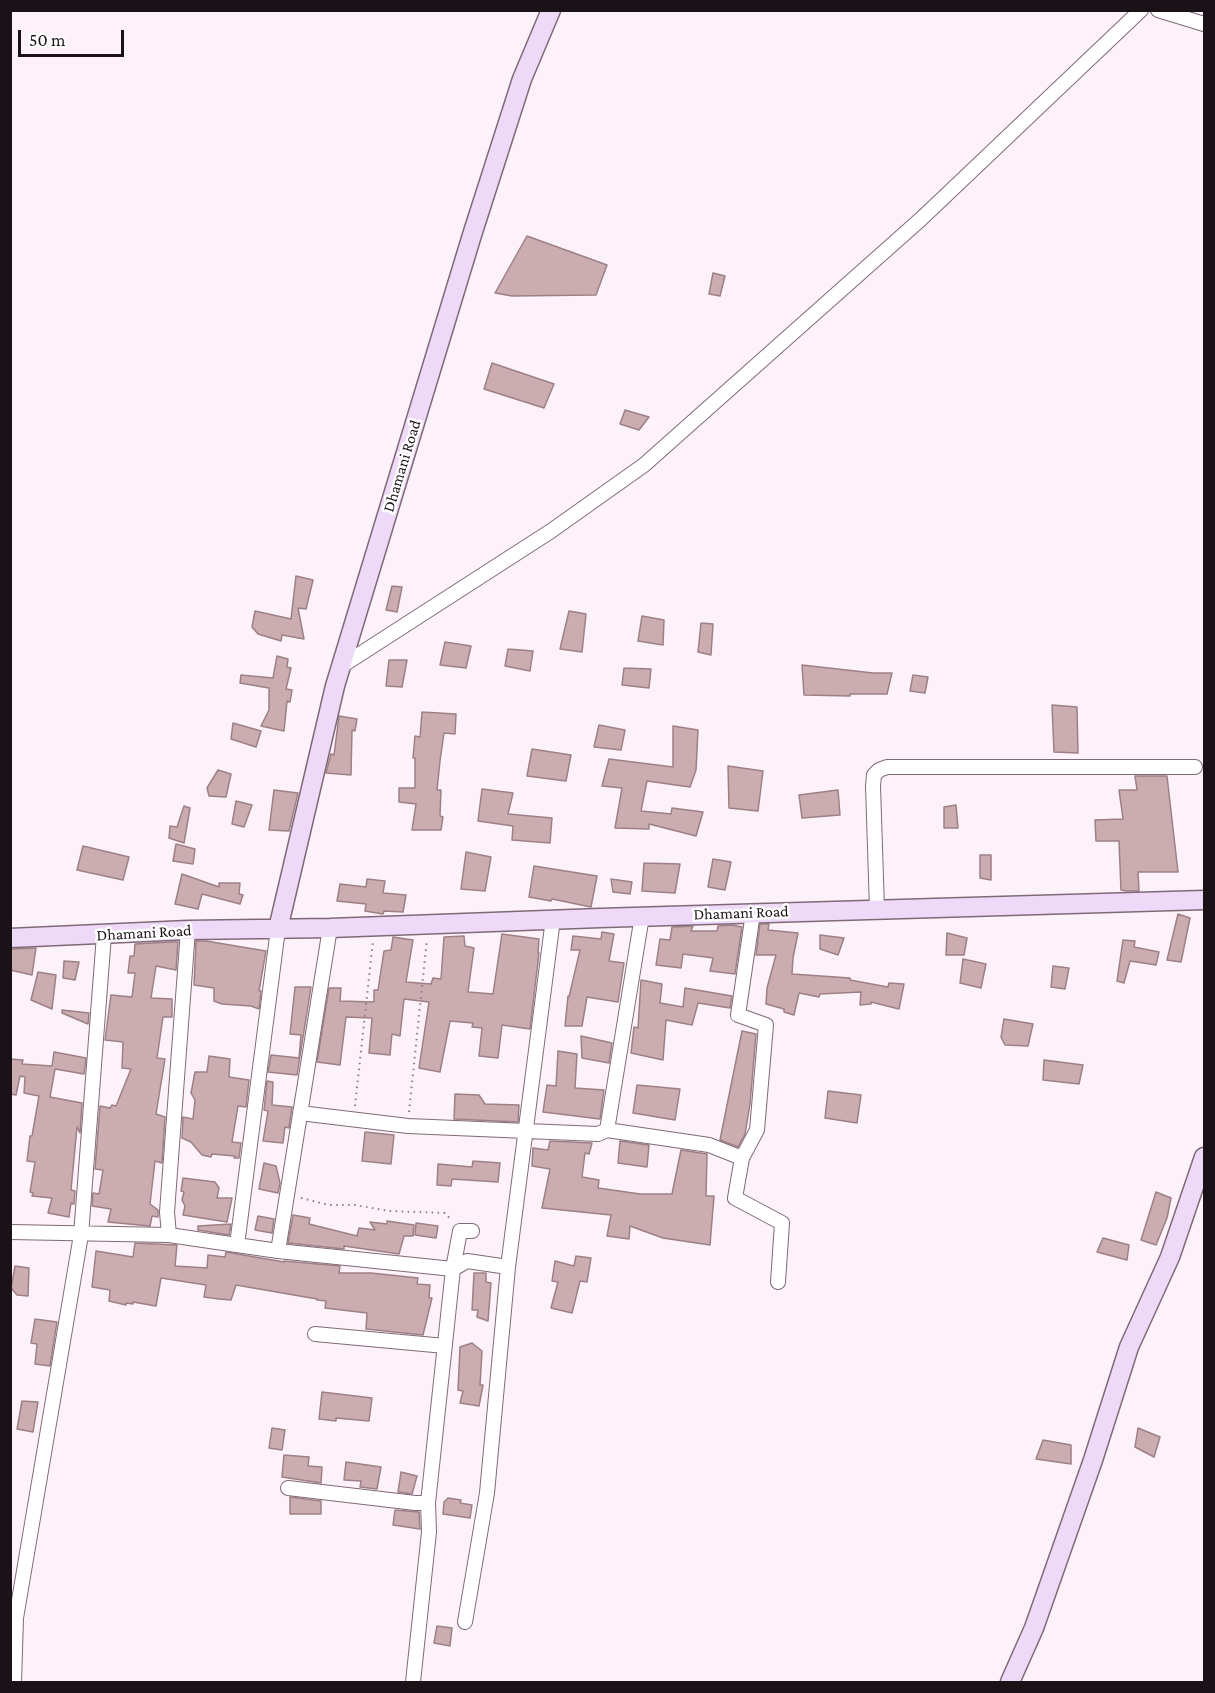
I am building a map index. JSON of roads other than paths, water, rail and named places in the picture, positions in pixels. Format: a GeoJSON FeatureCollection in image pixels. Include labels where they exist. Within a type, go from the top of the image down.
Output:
{"type":"FeatureCollection","features":[{"type":"Feature","properties":{"kind":"main road","name":"Dhamani Road"},"geometry":{"type":"LineString","coordinates":[[278,929],[340,668],[472,235],[522,80],[551,10]]}},
{"type":"Feature","properties":{"kind":"main road","name":"Dhamani Road"},"geometry":{"type":"LineString","coordinates":[[10,938],[188,930],[374,927],[642,916],[1204,900]]}},
{"type":"Feature","properties":{"kind":"main road"},"geometry":{"type":"LineString","coordinates":[[1010,1683],[1042,1606],[1129,1347],[1170,1257],[1204,1156]]}},
{"type":"Feature","properties":{"kind":"street"},"geometry":{"type":"LineString","coordinates":[[340,668],[551,531],[644,465],[921,219],[1142,10]]}},
{"type":"Feature","properties":{"kind":"street"},"geometry":{"type":"LineString","coordinates":[[1158,10],[1204,24]]}},
{"type":"Feature","properties":{"kind":"street"},"geometry":{"type":"LineString","coordinates":[[878,909],[873,786],[874,775],[879,770],[887,767],[1195,768]]}},
{"type":"Feature","properties":{"kind":"street"},"geometry":{"type":"LineString","coordinates":[[753,913],[738,1015],[766,1025],[758,1131],[742,1158],[735,1198],[782,1223],[778,1282]]}},
{"type":"Feature","properties":{"kind":"street"},"geometry":{"type":"LineString","coordinates":[[607,1130],[642,916]]}},
{"type":"Feature","properties":{"kind":"street"},"geometry":{"type":"LineString","coordinates":[[465,1622],[487,1493],[508,1267],[553,919]]}},
{"type":"Feature","properties":{"kind":"street"},"geometry":{"type":"LineString","coordinates":[[278,1251],[330,928]]}},
{"type":"Feature","properties":{"kind":"street"},"geometry":{"type":"LineString","coordinates":[[237,1245],[278,929]]}},
{"type":"Feature","properties":{"kind":"street"},"geometry":{"type":"LineString","coordinates":[[169,1235],[167,1212],[188,930]]}},
{"type":"Feature","properties":{"kind":"street"},"geometry":{"type":"LineString","coordinates":[[14,1683],[13,1618],[81,1235],[104,935]]}},
{"type":"Feature","properties":{"kind":"street"},"geometry":{"type":"LineString","coordinates":[[300,1113],[408,1126],[598,1134],[607,1130],[709,1145],[742,1158]]}},
{"type":"Feature","properties":{"kind":"street"},"geometry":{"type":"LineString","coordinates":[[413,1683],[429,1533],[428,1503],[453,1269],[466,1231]]}},
{"type":"Feature","properties":{"kind":"street"},"geometry":{"type":"LineString","coordinates":[[10,1232],[169,1235],[278,1251],[453,1269],[467,1261],[508,1267]]}},
{"type":"Feature","properties":{"kind":"street"},"geometry":{"type":"LineString","coordinates":[[315,1334],[445,1346]]}},
{"type":"Feature","properties":{"kind":"street"},"geometry":{"type":"LineString","coordinates":[[288,1488],[428,1503]]}}]}
